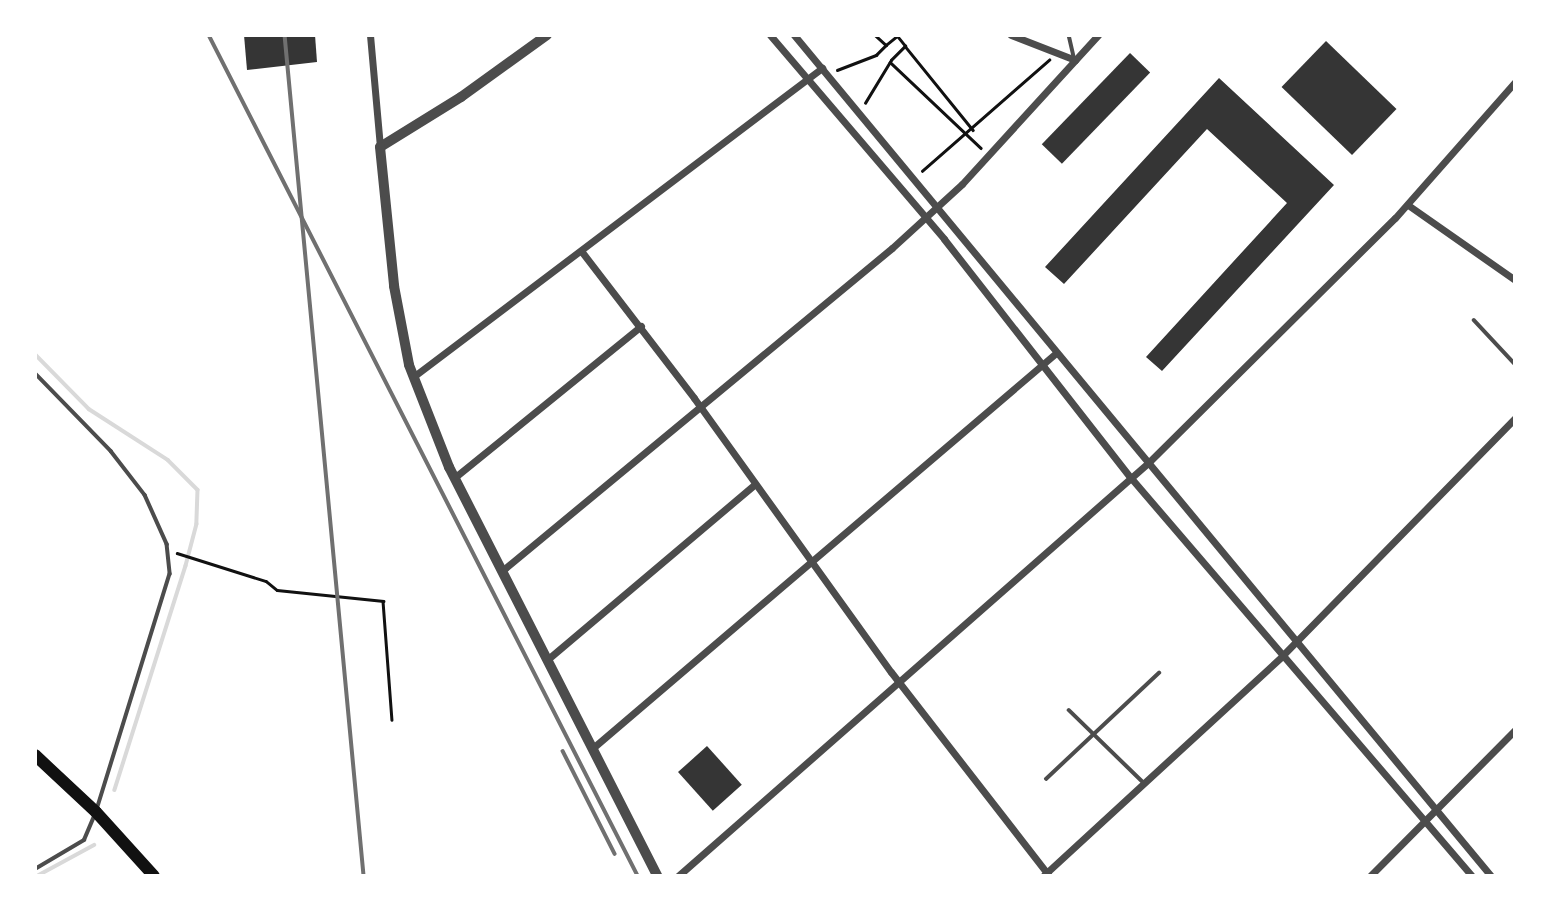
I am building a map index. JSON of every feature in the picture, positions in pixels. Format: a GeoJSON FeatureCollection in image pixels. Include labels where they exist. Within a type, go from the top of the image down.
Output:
{"type":"FeatureCollection","features":[{"type":"Feature","properties":{"kind":"main road"},"geometry":{"type":"LineString","coordinates":[[35,755],[96,812],[154,876]]}},
{"type":"Feature","properties":{"kind":"street"},"geometry":{"type":"LineString","coordinates":[[370,35],[394,286],[413,377],[454,478],[594,747],[657,876]]}},
{"type":"Feature","properties":{"kind":"street"},"geometry":{"type":"LineString","coordinates":[[380,147],[461,97],[547,35]]}},
{"type":"Feature","properties":{"kind":"street"},"geometry":{"type":"LineString","coordinates":[[770,35],[805,80],[925,216],[1131,478],[1427,819],[1472,876]]}},
{"type":"Feature","properties":{"kind":"street"},"geometry":{"type":"LineString","coordinates":[[794,35],[1056,353],[1438,808],[1491,876]]}},
{"type":"Feature","properties":{"kind":"street"},"geometry":{"type":"LineString","coordinates":[[1011,35],[1075,60]]}},
{"type":"Feature","properties":{"kind":"street"},"geometry":{"type":"LineString","coordinates":[[503,569],[701,409],[962,184],[1098,35]]}},
{"type":"Feature","properties":{"kind":"street"},"geometry":{"type":"LineString","coordinates":[[413,377],[582,252],[822,68]]}},
{"type":"Feature","properties":{"kind":"street"},"geometry":{"type":"LineString","coordinates":[[678,876],[901,684],[1149,462],[1408,205],[1515,82]]}},
{"type":"Feature","properties":{"kind":"street"},"geometry":{"type":"LineString","coordinates":[[1408,205],[1515,280]]}},
{"type":"Feature","properties":{"kind":"street"},"geometry":{"type":"LineString","coordinates":[[582,252],[641,326],[754,485],[1046,875],[1283,655],[1515,418]]}},
{"type":"Feature","properties":{"kind":"street"},"geometry":{"type":"LineString","coordinates":[[454,478],[641,326]]}},
{"type":"Feature","properties":{"kind":"street"},"geometry":{"type":"LineString","coordinates":[[594,747],[813,563],[1056,353]]}},
{"type":"Feature","properties":{"kind":"street"},"geometry":{"type":"LineString","coordinates":[[548,659],[754,485]]}},
{"type":"Feature","properties":{"kind":"street"},"geometry":{"type":"LineString","coordinates":[[1370,876],[1515,730]]}},
{"type":"Feature","properties":{"kind":"lane"},"geometry":{"type":"LineString","coordinates":[[1069,35],[1075,60]]}},
{"type":"Feature","properties":{"kind":"lane"},"geometry":{"type":"LineString","coordinates":[[1474,320],[1515,364]]}},
{"type":"Feature","properties":{"kind":"lane"},"geometry":{"type":"LineString","coordinates":[[35,373],[128,473],[145,495],[167,544],[170,573],[96,812],[84,840],[35,869]]}},
{"type":"Feature","properties":{"kind":"lane"},"geometry":{"type":"LineString","coordinates":[[1046,779],[1159,673]]}},
{"type":"Feature","properties":{"kind":"lane"},"geometry":{"type":"LineString","coordinates":[[1069,710],[1144,783]]}},
{"type":"Feature","properties":{"kind":"path"},"geometry":{"type":"LineString","coordinates":[[875,35],[886,45]]}},
{"type":"Feature","properties":{"kind":"path"},"geometry":{"type":"LineString","coordinates":[[838,70],[876,55],[898,35],[973,130]]}},
{"type":"Feature","properties":{"kind":"path"},"geometry":{"type":"LineString","coordinates":[[865,103],[890,62],[905,46]]}},
{"type":"Feature","properties":{"kind":"path"},"geometry":{"type":"LineString","coordinates":[[922,171],[973,130],[1049,60]]}},
{"type":"Feature","properties":{"kind":"path"},"geometry":{"type":"LineString","coordinates":[[890,62],[981,148]]}},
{"type":"Feature","properties":{"kind":"path"},"geometry":{"type":"LineString","coordinates":[[179,554],[266,581],[277,590],[383,601],[392,720]]}},
{"type":"Feature","properties":{"kind":"building"},"geometry":{"type":"Polygon","coordinates":[[[244,35],[315,35],[317,62],[247,70],[244,35]]]}},
{"type":"Feature","properties":{"kind":"building"},"geometry":{"type":"Polygon","coordinates":[[[1326,41],[1396,109],[1352,155],[1282,87],[1326,41]]]}},
{"type":"Feature","properties":{"kind":"building"},"geometry":{"type":"Polygon","coordinates":[[[1130,53],[1150,72],[1062,164],[1042,144],[1130,53]]]}},
{"type":"Feature","properties":{"kind":"building"},"geometry":{"type":"Polygon","coordinates":[[[1219,78],[1334,185],[1162,371],[1146,357],[1287,203],[1207,129],[1064,284],[1045,267],[1219,78]]]}},
{"type":"Feature","properties":{"kind":"building"},"geometry":{"type":"Polygon","coordinates":[[[707,746],[742,785],[713,811],[678,772],[707,746]]]}},
{"type":"Feature","properties":{"kind":"waterway"},"geometry":{"type":"LineString","coordinates":[[35,354],[89,409],[168,460],[198,490],[197,524],[186,566],[115,790]]}},
{"type":"Feature","properties":{"kind":"waterway"},"geometry":{"type":"LineString","coordinates":[[37,876],[94,845]]}},
{"type":"Feature","properties":{"kind":"railway"},"geometry":{"type":"LineString","coordinates":[[209,35],[638,876]]}},
{"type":"Feature","properties":{"kind":"railway"},"geometry":{"type":"LineString","coordinates":[[285,35],[364,876]]}},
{"type":"Feature","properties":{"kind":"railway"},"geometry":{"type":"LineString","coordinates":[[563,751],[615,854]]}}]}
